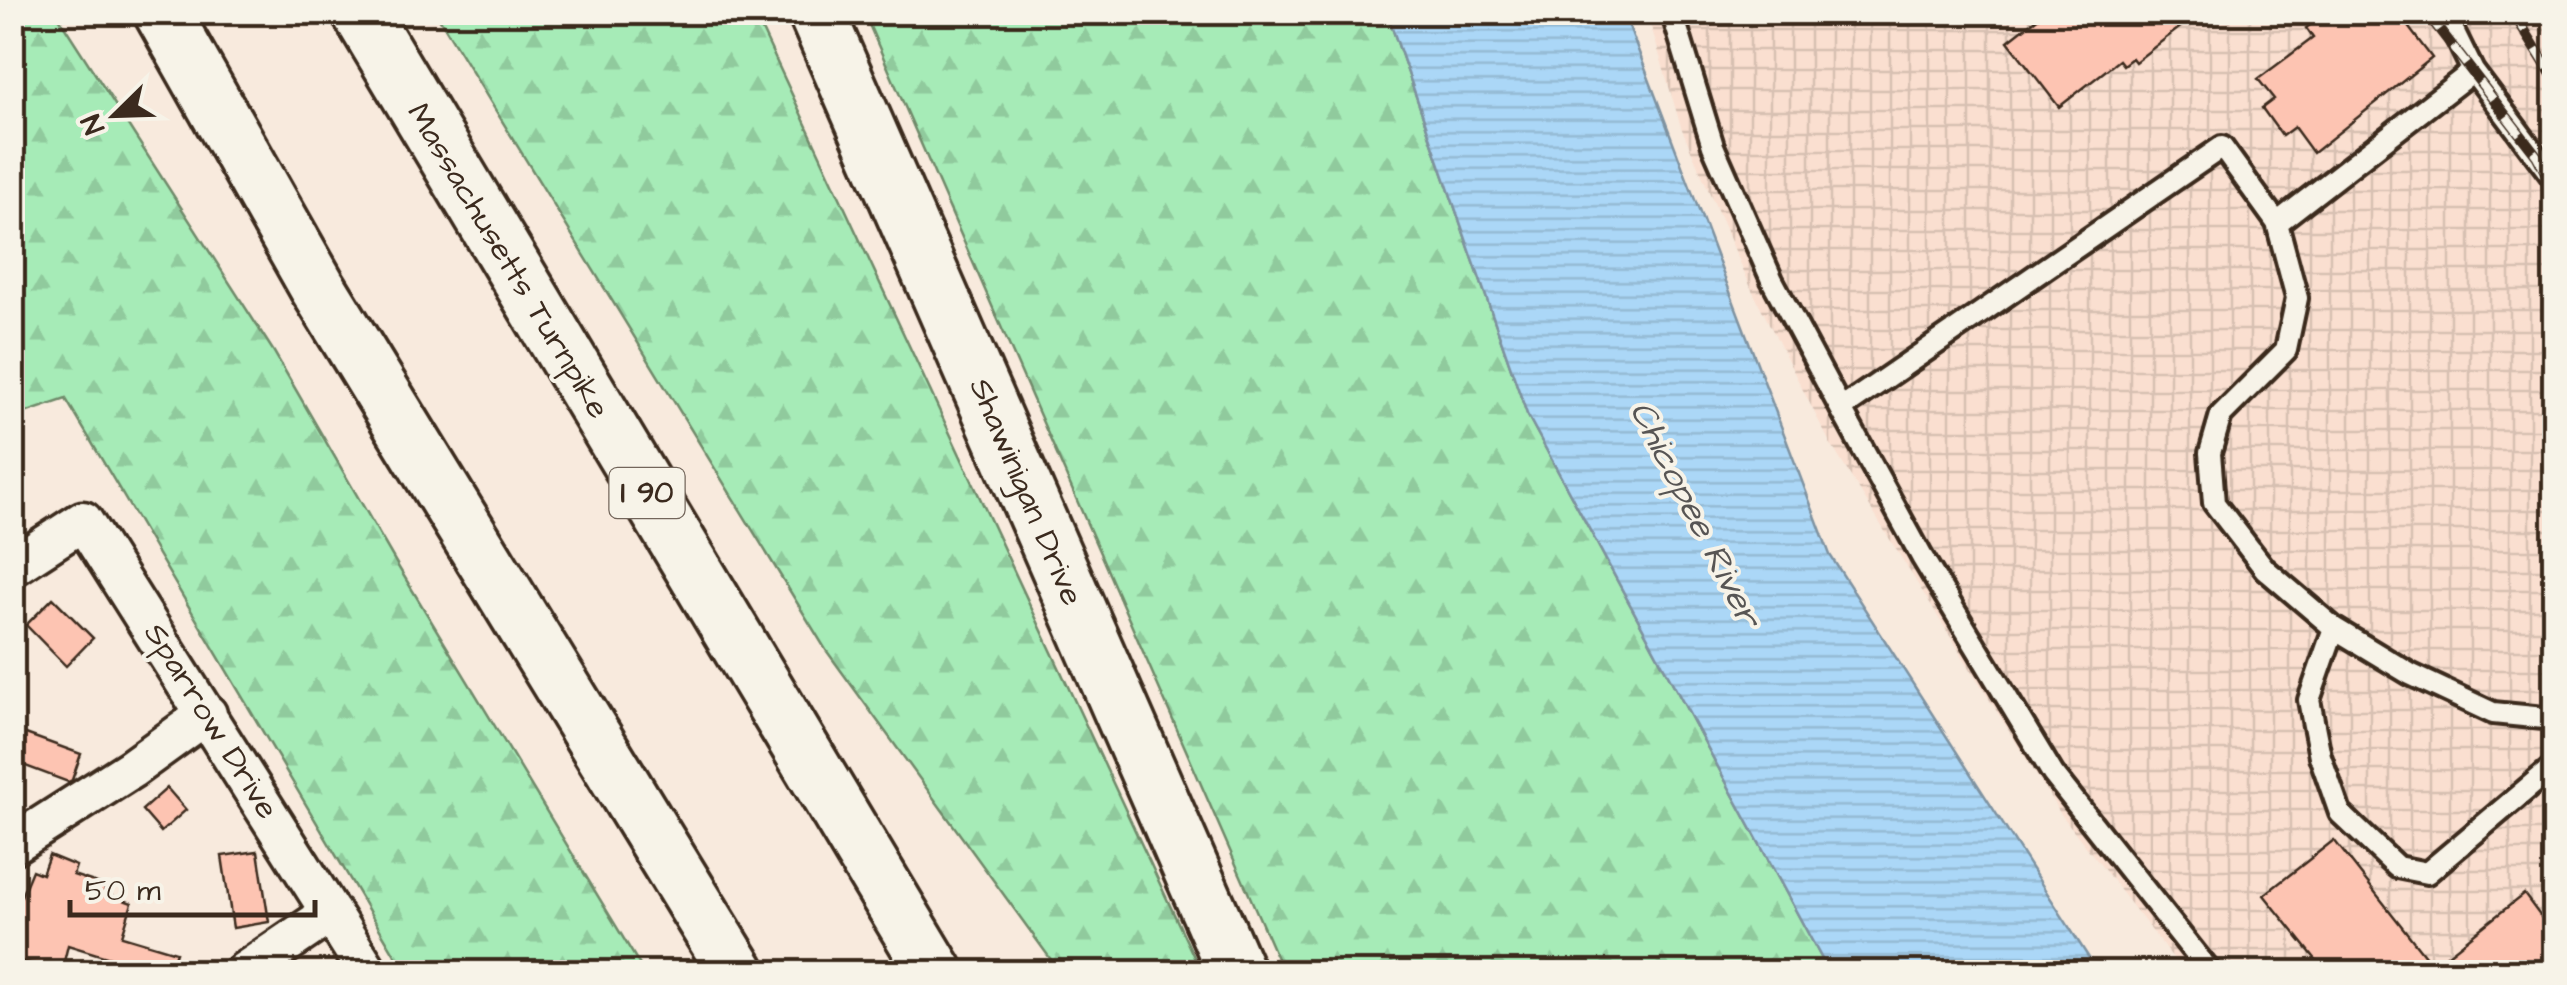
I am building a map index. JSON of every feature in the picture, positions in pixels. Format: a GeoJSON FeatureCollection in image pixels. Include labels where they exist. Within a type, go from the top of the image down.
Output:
{"type":"FeatureCollection","features":[{"type":"Feature","properties":{"kind":"main road"},"geometry":{"type":"LineString","coordinates":[[162,12],[318,286],[737,972]]}},
{"type":"Feature","properties":{"kind":"main road","name":"Massachusetts Turnpike"},"geometry":{"type":"LineString","coordinates":[[360,12],[935,972]]}},
{"type":"Feature","properties":{"kind":"main road","name":"Shawinigan Drive"},"geometry":{"type":"LineString","coordinates":[[816,12],[1236,972]]}},
{"type":"Feature","properties":{"kind":"street","name":"Sparrow Drive"},"geometry":{"type":"LineString","coordinates":[[12,567],[83,522],[368,972]]}},
{"type":"Feature","properties":{"kind":"street"},"geometry":{"type":"LineString","coordinates":[[12,845],[208,714]]}},
{"type":"Feature","properties":{"kind":"street"},"geometry":{"type":"LineString","coordinates":[[244,972],[331,913]]}},
{"type":"Feature","properties":{"kind":"lane"},"geometry":{"type":"LineString","coordinates":[[1672,12],[1713,146],[1772,280],[1922,558],[2053,774],[2210,972]]}},
{"type":"Feature","properties":{"kind":"lane"},"geometry":{"type":"LineString","coordinates":[[2444,12],[2473,71],[2554,179]]}},
{"type":"Feature","properties":{"kind":"lane"},"geometry":{"type":"LineString","coordinates":[[2278,222],[2473,71]]}},
{"type":"Feature","properties":{"kind":"lane"},"geometry":{"type":"LineString","coordinates":[[1842,409],[2222,147],[2278,222],[2296,298],[2286,350],[2222,415],[2210,453],[2214,503],[2266,569],[2334,628],[2410,674],[2493,713],[2554,719]]}},
{"type":"Feature","properties":{"kind":"lane"},"geometry":{"type":"LineString","coordinates":[[2334,628],[2309,700],[2320,756],[2340,813],[2397,867],[2427,872],[2554,766]]}},
{"type":"Feature","properties":{"kind":"shaded area"},"geometry":{"type":"Polygon","coordinates":[[[1647,13],[2554,13],[2554,972],[2184,972],[2060,813],[1830,443],[1752,290],[1681,127],[1647,13]]]}},
{"type":"Feature","properties":{"kind":"green space"},"geometry":{"type":"Polygon","coordinates":[[[13,12],[56,13],[274,352],[399,568],[644,972],[405,972],[66,399],[13,417],[13,12]]]}},
{"type":"Feature","properties":{"kind":"green space"},"geometry":{"type":"Polygon","coordinates":[[[436,13],[754,13],[1201,972],[1060,972],[826,650],[436,13]]]}},
{"type":"Feature","properties":{"kind":"green space"},"geometry":{"type":"Polygon","coordinates":[[[864,13],[1387,13],[1527,414],[1829,972],[1283,972],[864,13]]]}},
{"type":"Feature","properties":{"kind":"water","name":"Chicopee River"},"geometry":{"type":"Polygon","coordinates":[[[1387,13],[1624,13],[1830,555],[2098,972],[1829,972],[1527,414],[1387,13]]]}},
{"type":"Feature","properties":{"kind":"building"},"geometry":{"type":"Polygon","coordinates":[[[2045,12],[2200,12],[2135,62],[2132,58],[2123,65],[2119,60],[2059,107],[2008,41],[2045,12]]]}},
{"type":"Feature","properties":{"kind":"building"},"geometry":{"type":"Polygon","coordinates":[[[2327,12],[2397,12],[2432,58],[2313,153],[2294,127],[2282,136],[2262,108],[2274,99],[2258,79],[2313,38],[2306,28],[2327,12]]]}},
{"type":"Feature","properties":{"kind":"building"},"geometry":{"type":"Polygon","coordinates":[[[53,598],[93,638],[66,666],[26,625],[53,598]]]}},
{"type":"Feature","properties":{"kind":"building"},"geometry":{"type":"Polygon","coordinates":[[[12,729],[81,754],[72,780],[68,782],[12,761],[12,729]]]}},
{"type":"Feature","properties":{"kind":"building"},"geometry":{"type":"Polygon","coordinates":[[[167,788],[186,810],[161,832],[142,810],[167,788]]]}},
{"type":"Feature","properties":{"kind":"building"},"geometry":{"type":"Polygon","coordinates":[[[2334,840],[2433,966],[2524,894],[2541,917],[2554,906],[2554,963],[2541,972],[2326,972],[2264,895],[2334,840]]]}},
{"type":"Feature","properties":{"kind":"building"},"geometry":{"type":"Polygon","coordinates":[[[258,851],[269,922],[233,928],[222,856],[258,851]]]}},
{"type":"Feature","properties":{"kind":"building"},"geometry":{"type":"Polygon","coordinates":[[[49,855],[76,866],[73,875],[106,886],[104,893],[132,903],[122,936],[176,952],[169,972],[155,972],[68,945],[62,970],[12,959],[12,918],[32,870],[42,874],[49,855]]]}},
{"type":"Feature","properties":{"kind":"railway"},"geometry":{"type":"LineString","coordinates":[[2426,12],[2537,156],[2554,188]]}},
{"type":"Feature","properties":{"kind":"railway"},"geometry":{"type":"LineString","coordinates":[[2513,12],[2554,78]]}},
{"type":"Feature","properties":{"kind":"railway"},"geometry":{"type":"LineString","coordinates":[[2543,12],[2554,27]]}}]}
